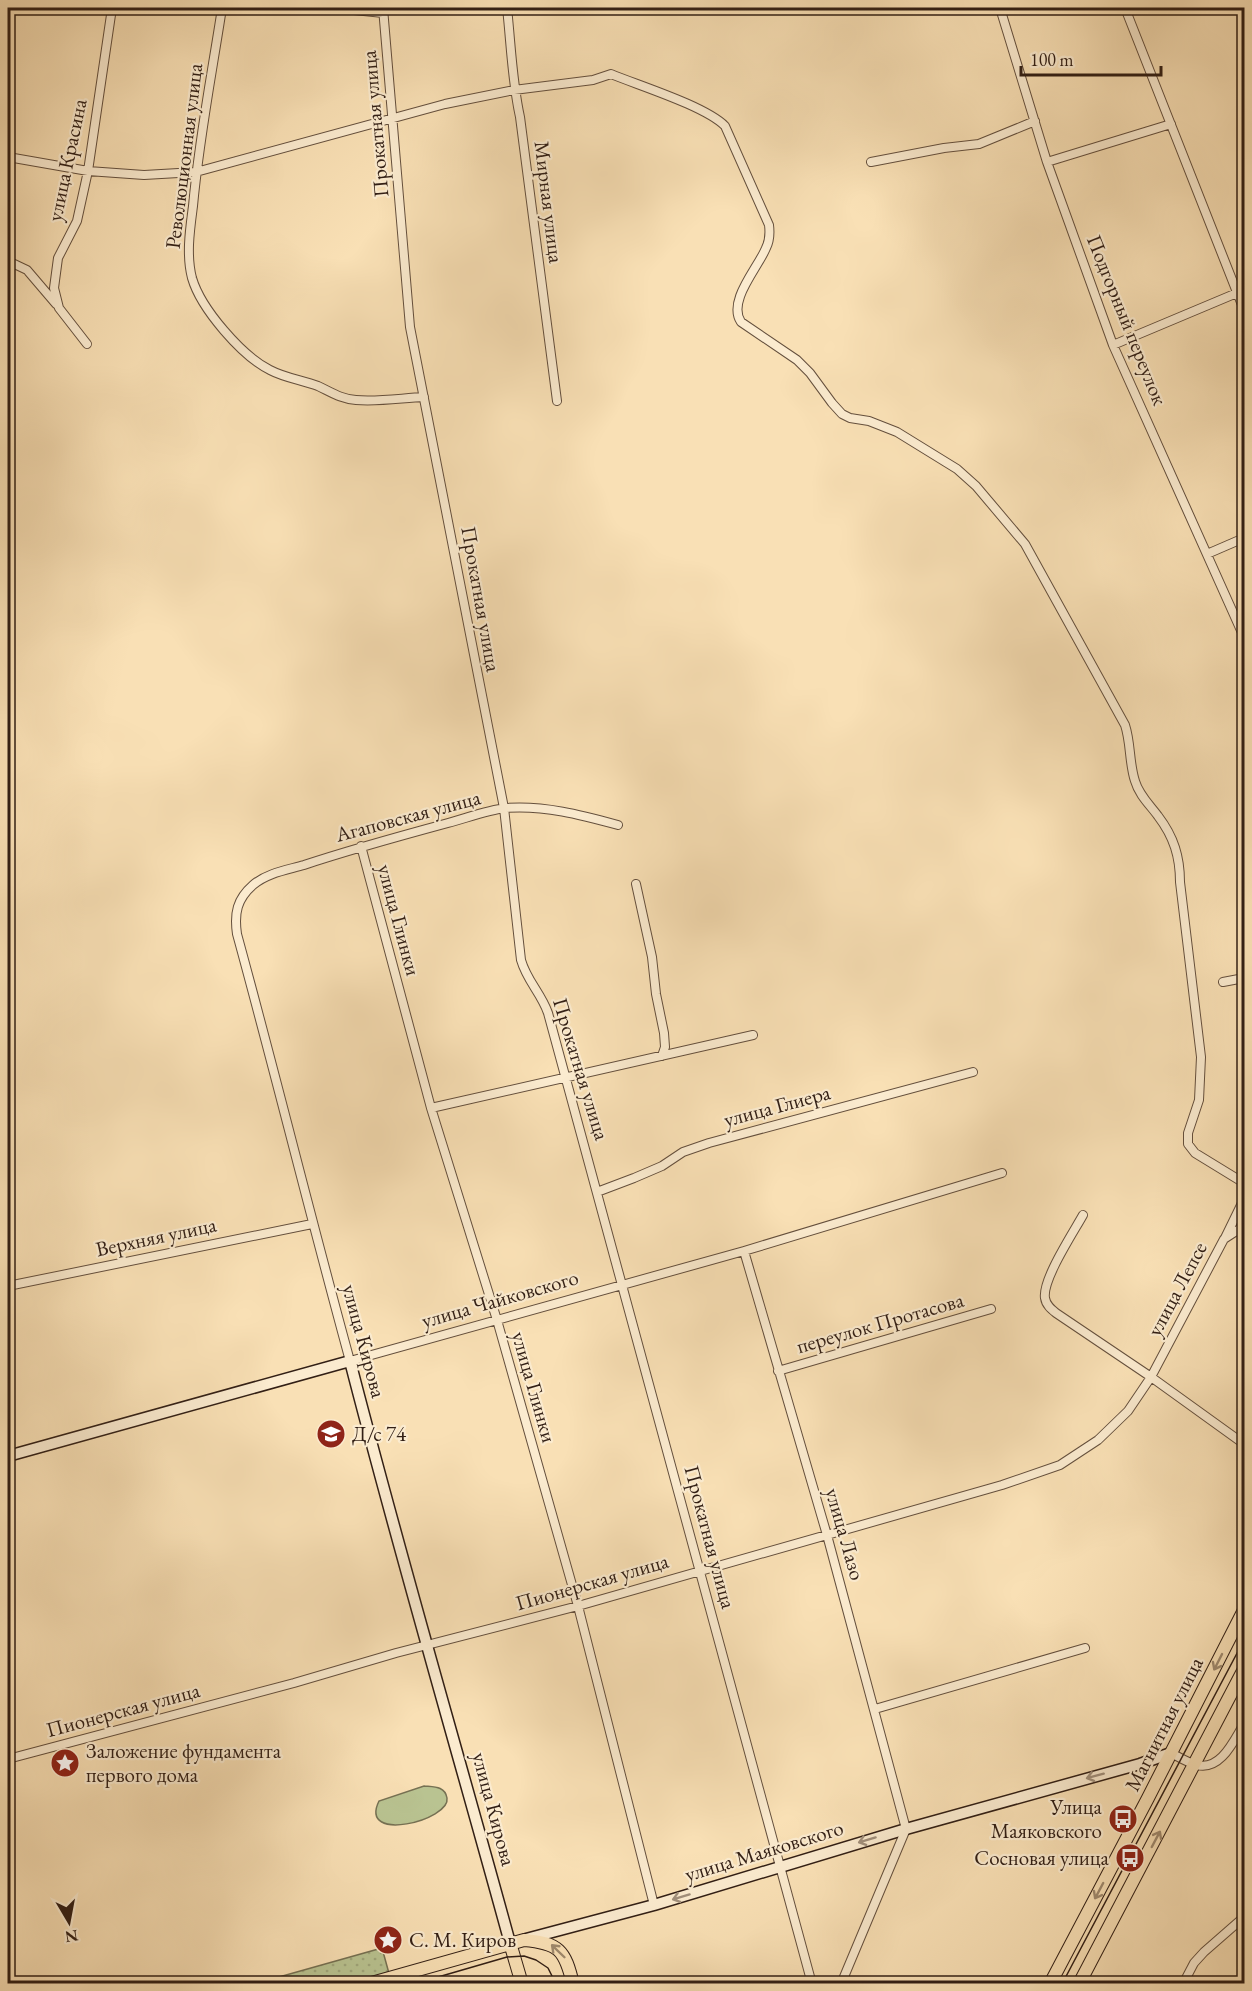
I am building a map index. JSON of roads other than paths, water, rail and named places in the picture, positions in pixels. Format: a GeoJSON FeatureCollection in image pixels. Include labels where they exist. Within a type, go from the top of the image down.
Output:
{"type":"FeatureCollection","features":[{"type":"Feature","properties":{"kind":"main road","name":"улица Чайковского"},"geometry":{"type":"LineString","coordinates":[[8,1456],[350,1361]]}},
{"type":"Feature","properties":{"kind":"main road","name":"улица Кирова"},"geometry":{"type":"LineString","coordinates":[[350,1361],[393,1528],[510,1943]]}},
{"type":"Feature","properties":{"kind":"main road","name":"Магнитная улица"},"geometry":{"type":"LineString","coordinates":[[1050,1983],[1245,1610]]}},
{"type":"Feature","properties":{"kind":"main road"},"geometry":{"type":"LineString","coordinates":[[1079,1983],[1245,1669]]}},
{"type":"Feature","properties":{"kind":"main road","name":"улица Маяковского"},"geometry":{"type":"LineString","coordinates":[[368,1983],[654,1905],[906,1829],[1140,1764],[1171,1753]]}},
{"type":"Feature","properties":{"kind":"main road"},"geometry":{"type":"LineString","coordinates":[[524,1940],[546,1942],[556,1946],[563,1954],[573,1983]]}},
{"type":"Feature","properties":{"kind":"main road"},"geometry":{"type":"LineString","coordinates":[[510,1943],[522,1983]]}},
{"type":"Feature","properties":{"kind":"street","name":"улица Красина"},"geometry":{"type":"LineString","coordinates":[[59,308],[54,288],[58,258],[77,221],[88,171],[112,8]]}},
{"type":"Feature","properties":{"kind":"street","name":"Революционная улица"},"geometry":{"type":"LineString","coordinates":[[222,8],[196,172],[190,237],[192,279],[209,311],[252,358],[274,372],[320,387],[338,397],[355,400],[424,397]]}},
{"type":"Feature","properties":{"kind":"street"},"geometry":{"type":"LineString","coordinates":[[335,8],[383,10]]}},
{"type":"Feature","properties":{"kind":"street","name":"Мирная улица"},"geometry":{"type":"LineString","coordinates":[[507,8],[514,90],[520,117],[557,401]]}},
{"type":"Feature","properties":{"kind":"street","name":"Подгорный переулок"},"geometry":{"type":"LineString","coordinates":[[1000,8],[1047,162],[1113,345],[1245,637]]}},
{"type":"Feature","properties":{"kind":"street"},"geometry":{"type":"LineString","coordinates":[[1125,8],[1241,292],[1245,310]]}},
{"type":"Feature","properties":{"kind":"street","name":"Прокатная улица"},"geometry":{"type":"LineString","coordinates":[[383,10],[410,327],[504,808],[520,960],[528,981],[545,1004],[566,1077],[812,1983]]}},
{"type":"Feature","properties":{"kind":"street"},"geometry":{"type":"LineString","coordinates":[[8,157],[88,171],[144,175],[196,172],[446,104],[514,90],[582,82],[611,74],[718,119],[724,126],[769,225],[770,237],[766,248],[737,305],[741,322],[797,360],[842,414],[897,432],[957,469],[976,486],[1025,544],[1125,725],[1135,782],[1140,793],[1160,818],[1177,850],[1201,1057],[1199,1100],[1188,1133],[1188,1144],[1195,1153],[1245,1183]]}},
{"type":"Feature","properties":{"kind":"street"},"geometry":{"type":"LineString","coordinates":[[871,162],[944,148],[979,144],[1035,121]]}},
{"type":"Feature","properties":{"kind":"street"},"geometry":{"type":"LineString","coordinates":[[1047,162],[1171,124]]}},
{"type":"Feature","properties":{"kind":"street"},"geometry":{"type":"LineString","coordinates":[[8,261],[27,270],[45,288],[87,344]]}},
{"type":"Feature","properties":{"kind":"street"},"geometry":{"type":"LineString","coordinates":[[1113,345],[1241,292]]}},
{"type":"Feature","properties":{"kind":"street"},"geometry":{"type":"LineString","coordinates":[[1207,554],[1245,538]]}},
{"type":"Feature","properties":{"kind":"street","name":"Агаповская улица"},"geometry":{"type":"LineString","coordinates":[[236,921],[237,908],[244,895],[263,879],[361,846],[504,808],[563,811],[618,825]]}},
{"type":"Feature","properties":{"kind":"street","name":"улица Глинки"},"geometry":{"type":"LineString","coordinates":[[361,846],[431,1108],[497,1320],[578,1606],[654,1905]]}},
{"type":"Feature","properties":{"kind":"street"},"geometry":{"type":"LineString","coordinates":[[636,884],[652,957],[656,994],[664,1033],[665,1047],[662,1056]]}},
{"type":"Feature","properties":{"kind":"street","name":"улица Кирова"},"geometry":{"type":"LineString","coordinates":[[236,921],[312,1224],[350,1361]]}},
{"type":"Feature","properties":{"kind":"street"},"geometry":{"type":"LineString","coordinates":[[1223,982],[1245,978]]}},
{"type":"Feature","properties":{"kind":"street"},"geometry":{"type":"LineString","coordinates":[[431,1108],[753,1035]]}},
{"type":"Feature","properties":{"kind":"street","name":"улица Глиера"},"geometry":{"type":"LineString","coordinates":[[597,1192],[662,1166],[683,1152],[709,1143],[973,1072]]}},
{"type":"Feature","properties":{"kind":"street","name":"улица Чайковского"},"geometry":{"type":"LineString","coordinates":[[350,1361],[744,1251],[1002,1173]]}},
{"type":"Feature","properties":{"kind":"street"},"geometry":{"type":"LineString","coordinates":[[1224,1239],[1245,1199]]}},
{"type":"Feature","properties":{"kind":"street"},"geometry":{"type":"LineString","coordinates":[[1083,1215],[1044,1291],[1046,1303],[1056,1313],[1245,1444]]}},
{"type":"Feature","properties":{"kind":"street","name":"Верхняя улица"},"geometry":{"type":"LineString","coordinates":[[8,1286],[312,1224]]}},
{"type":"Feature","properties":{"kind":"street","name":"улица Лепсе"},"geometry":{"type":"LineString","coordinates":[[1151,1377],[1224,1239],[1245,1226]]}},
{"type":"Feature","properties":{"kind":"street","name":"улица Лазо"},"geometry":{"type":"LineString","coordinates":[[744,1251],[827,1535],[906,1829]]}},
{"type":"Feature","properties":{"kind":"street","name":"переулок Протасова"},"geometry":{"type":"LineString","coordinates":[[778,1371],[991,1309]]}},
{"type":"Feature","properties":{"kind":"street","name":"Пионерская улица"},"geometry":{"type":"LineString","coordinates":[[8,1759],[578,1606],[1002,1485],[1060,1465],[1098,1440],[1128,1411],[1151,1377]]}},
{"type":"Feature","properties":{"kind":"street"},"geometry":{"type":"LineString","coordinates":[[875,1709],[1085,1648]]}},
{"type":"Feature","properties":{"kind":"street"},"geometry":{"type":"LineString","coordinates":[[1171,1753],[1195,1765],[1209,1765],[1223,1757],[1245,1724]]}},
{"type":"Feature","properties":{"kind":"street"},"geometry":{"type":"LineString","coordinates":[[841,1983],[906,1829]]}},
{"type":"Feature","properties":{"kind":"street"},"geometry":{"type":"LineString","coordinates":[[1183,1983],[1204,1952],[1245,1917]]}},
{"type":"Feature","properties":{"kind":"tram line"},"geometry":{"type":"LineString","coordinates":[[1062,1984],[1244,1640]]}},
{"type":"Feature","properties":{"kind":"tram line"},"geometry":{"type":"LineString","coordinates":[[414,1984],[507,1957],[524,1956],[548,1968],[556,1984]]}},
{"type":"Feature","properties":{"kind":"place","name":"Д/с 74"},"geometry":{"type":"Point","coordinates":[331,1434]}},
{"type":"Feature","properties":{"kind":"place","name":"Заложение фундамента первого дома"},"geometry":{"type":"Point","coordinates":[65,1763]}},
{"type":"Feature","properties":{"kind":"place","name":"Улица Маяковского"},"geometry":{"type":"Point","coordinates":[1123,1819]}},
{"type":"Feature","properties":{"kind":"place","name":"Сосновая улица"},"geometry":{"type":"Point","coordinates":[1130,1858]}},
{"type":"Feature","properties":{"kind":"place","name":"С. М. Киров"},"geometry":{"type":"Point","coordinates":[388,1940]}}]}
